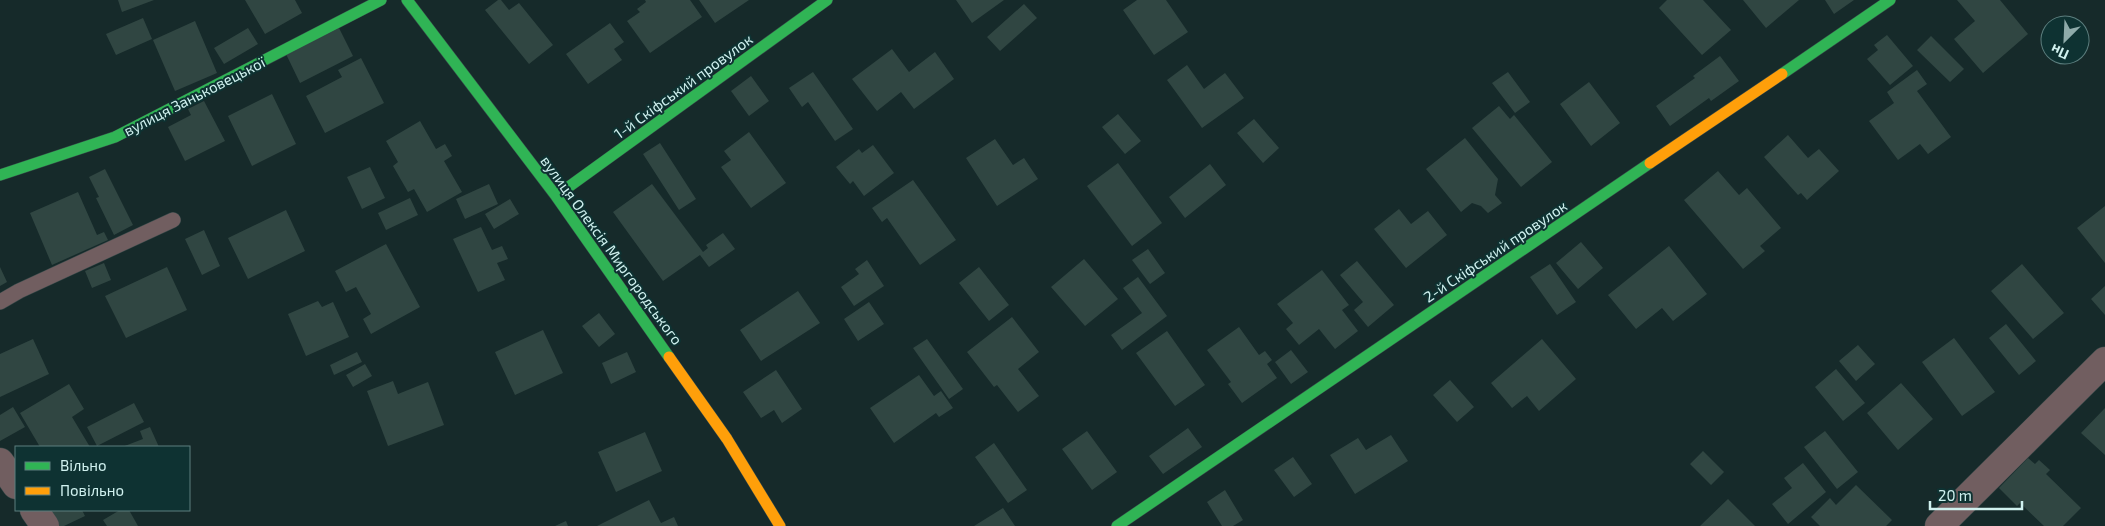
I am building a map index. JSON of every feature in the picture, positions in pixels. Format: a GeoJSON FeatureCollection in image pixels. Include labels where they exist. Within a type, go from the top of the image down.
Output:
{"type":"FeatureCollection","features":[{"type":"Feature","properties":{"kind":"street","name":"вулиця Заньковецької"},"geometry":{"type":"LineString","coordinates":[[0,175],[115,137],[381,0]]}},
{"type":"Feature","properties":{"kind":"street","name":"вулиця Олексія Миргородського"},"geometry":{"type":"LineString","coordinates":[[407,0],[556,196],[727,439],[780,526]]}},
{"type":"Feature","properties":{"kind":"street","name":"1-й Скіфський провулок"},"geometry":{"type":"LineString","coordinates":[[556,196],[827,0]]}},
{"type":"Feature","properties":{"kind":"street","name":"2-й Скіфський провулок"},"geometry":{"type":"LineString","coordinates":[[1117,526],[1890,0]]}},
{"type":"Feature","properties":{"kind":"street"},"geometry":{"type":"LineString","coordinates":[[1939,526],[2105,361]]}},
{"type":"Feature","properties":{"kind":"street"},"geometry":{"type":"LineString","coordinates":[[0,462],[15,484]]}},
{"type":"Feature","properties":{"kind":"street"},"geometry":{"type":"LineString","coordinates":[[35,511],[45,526]]}},
{"type":"Feature","properties":{"kind":"lane"},"geometry":{"type":"LineString","coordinates":[[0,302],[19,291],[173,220]]}},
{"type":"Feature","properties":{"kind":"building"},"geometry":{"type":"Polygon","coordinates":[[[118,0],[154,0],[122,12],[118,0]]]}},
{"type":"Feature","properties":{"kind":"building"},"geometry":{"type":"Polygon","coordinates":[[[245,0],[295,0],[302,13],[265,34],[245,0]]]}},
{"type":"Feature","properties":{"kind":"building"},"geometry":{"type":"Polygon","coordinates":[[[498,0],[501,0],[509,10],[519,3],[553,45],[529,64],[485,10],[498,0]]]}},
{"type":"Feature","properties":{"kind":"building"},"geometry":{"type":"Polygon","coordinates":[[[645,0],[690,0],[702,17],[650,53],[627,21],[640,12],[637,9],[646,2],[645,0]]]}},
{"type":"Feature","properties":{"kind":"building"},"geometry":{"type":"Polygon","coordinates":[[[699,0],[749,0],[715,23],[699,0]]]}},
{"type":"Feature","properties":{"kind":"building"},"geometry":{"type":"Polygon","coordinates":[[[956,0],[1004,0],[972,23],[956,0]]]}},
{"type":"Feature","properties":{"kind":"building"},"geometry":{"type":"Polygon","coordinates":[[[1137,0],[1166,0],[1188,32],[1154,55],[1123,10],[1137,0]]]}},
{"type":"Feature","properties":{"kind":"building"},"geometry":{"type":"Polygon","coordinates":[[[1667,0],[1703,0],[1731,30],[1702,55],[1659,8],[1667,0]]]}},
{"type":"Feature","properties":{"kind":"building"},"geometry":{"type":"Polygon","coordinates":[[[1743,0],[1799,0],[1766,28],[1743,0]]]}},
{"type":"Feature","properties":{"kind":"building"},"geometry":{"type":"Polygon","coordinates":[[[1825,0],[1854,0],[1834,14],[1825,0]]]}},
{"type":"Feature","properties":{"kind":"building"},"geometry":{"type":"Polygon","coordinates":[[[1957,0],[2000,0],[2028,34],[1983,73],[1954,39],[1975,21],[1957,0]]]}},
{"type":"Feature","properties":{"kind":"building"},"geometry":{"type":"Polygon","coordinates":[[[1024,4],[1037,18],[1000,51],[987,37],[1024,4]]]}},
{"type":"Feature","properties":{"kind":"building"},"geometry":{"type":"Polygon","coordinates":[[[143,18],[152,39],[116,55],[106,34],[143,18]]]}},
{"type":"Feature","properties":{"kind":"building"},"geometry":{"type":"Polygon","coordinates":[[[195,21],[217,73],[175,91],[153,40],[195,21]]]}},
{"type":"Feature","properties":{"kind":"building"},"geometry":{"type":"Polygon","coordinates":[[[610,23],[624,42],[614,49],[622,60],[588,84],[566,54],[610,23]]]}},
{"type":"Feature","properties":{"kind":"building"},"geometry":{"type":"Polygon","coordinates":[[[248,28],[258,44],[224,64],[214,48],[248,28]]]}},
{"type":"Feature","properties":{"kind":"building"},"geometry":{"type":"Polygon","coordinates":[[[339,28],[353,56],[300,83],[286,54],[339,28]]]}},
{"type":"Feature","properties":{"kind":"building"},"geometry":{"type":"Polygon","coordinates":[[[1887,35],[1913,66],[1890,85],[1867,59],[1878,50],[1874,45],[1887,35]]]}},
{"type":"Feature","properties":{"kind":"building"},"geometry":{"type":"Polygon","coordinates":[[[1931,36],[1964,69],[1950,82],[1917,50],[1931,36]]]}},
{"type":"Feature","properties":{"kind":"building"},"geometry":{"type":"Polygon","coordinates":[[[892,49],[909,72],[935,52],[954,79],[914,109],[901,92],[877,111],[852,79],[892,49]]]}},
{"type":"Feature","properties":{"kind":"building"},"geometry":{"type":"Polygon","coordinates":[[[1720,56],[1739,81],[1711,101],[1709,98],[1670,126],[1656,106],[1695,78],[1693,76],[1720,56]]]}},
{"type":"Feature","properties":{"kind":"building"},"geometry":{"type":"Polygon","coordinates":[[[361,58],[384,103],[325,133],[306,96],[342,77],[338,70],[361,58]]]}},
{"type":"Feature","properties":{"kind":"building"},"geometry":{"type":"Polygon","coordinates":[[[1187,65],[1204,89],[1225,73],[1244,98],[1202,128],[1167,80],[1187,65]]]}},
{"type":"Feature","properties":{"kind":"building"},"geometry":{"type":"Polygon","coordinates":[[[1917,70],[1927,84],[1917,91],[1951,137],[1928,154],[1920,144],[1898,160],[1869,121],[1894,103],[1887,92],[1917,70]]]}},
{"type":"Feature","properties":{"kind":"building"},"geometry":{"type":"Polygon","coordinates":[[[813,72],[853,129],[835,141],[808,102],[802,107],[789,88],[813,72]]]}},
{"type":"Feature","properties":{"kind":"building"},"geometry":{"type":"Polygon","coordinates":[[[1508,72],[1530,102],[1515,113],[1492,83],[1508,72]]]}},
{"type":"Feature","properties":{"kind":"building"},"geometry":{"type":"Polygon","coordinates":[[[751,76],[769,101],[749,116],[731,91],[751,76]]]}},
{"type":"Feature","properties":{"kind":"building"},"geometry":{"type":"Polygon","coordinates":[[[1589,82],[1620,123],[1591,146],[1560,104],[1589,82]]]}},
{"type":"Feature","properties":{"kind":"building"},"geometry":{"type":"Polygon","coordinates":[[[272,94],[296,144],[252,166],[228,116],[272,94]]]}},
{"type":"Feature","properties":{"kind":"building"},"geometry":{"type":"Polygon","coordinates":[[[204,101],[225,141],[185,161],[168,127],[191,115],[188,109],[204,101]]]}},
{"type":"Feature","properties":{"kind":"building"},"geometry":{"type":"Polygon","coordinates":[[[1499,106],[1510,119],[1514,115],[1552,162],[1521,187],[1472,128],[1499,106]]]}},
{"type":"Feature","properties":{"kind":"building"},"geometry":{"type":"Polygon","coordinates":[[[1118,114],[1141,141],[1125,154],[1102,127],[1118,114]]]}},
{"type":"Feature","properties":{"kind":"building"},"geometry":{"type":"Polygon","coordinates":[[[1254,119],[1279,148],[1263,163],[1237,133],[1254,119]]]}},
{"type":"Feature","properties":{"kind":"building"},"geometry":{"type":"Polygon","coordinates":[[[420,121],[436,149],[445,144],[452,156],[444,161],[462,192],[427,212],[414,189],[408,192],[393,166],[398,162],[386,141],[420,121]]]}},
{"type":"Feature","properties":{"kind":"building"},"geometry":{"type":"Polygon","coordinates":[[[749,132],[786,183],[751,208],[721,167],[731,160],[724,151],[749,132]]]}},
{"type":"Feature","properties":{"kind":"building"},"geometry":{"type":"Polygon","coordinates":[[[1788,135],[1808,158],[1819,149],[1839,171],[1807,200],[1801,193],[1798,195],[1764,157],[1788,135]]]}},
{"type":"Feature","properties":{"kind":"building"},"geometry":{"type":"Polygon","coordinates":[[[1465,138],[1498,179],[1495,195],[1502,203],[1488,213],[1481,206],[1472,203],[1461,212],[1426,169],[1465,138]]]}},
{"type":"Feature","properties":{"kind":"building"},"geometry":{"type":"Polygon","coordinates":[[[995,139],[1013,165],[1024,158],[1038,179],[997,206],[966,158],[995,139]]]}},
{"type":"Feature","properties":{"kind":"building"},"geometry":{"type":"Polygon","coordinates":[[[660,143],[696,199],[679,210],[643,154],[660,143]]]}},
{"type":"Feature","properties":{"kind":"building"},"geometry":{"type":"Polygon","coordinates":[[[873,145],[894,173],[864,196],[853,181],[850,184],[836,167],[859,149],[862,153],[873,145]]]}},
{"type":"Feature","properties":{"kind":"building"},"geometry":{"type":"Polygon","coordinates":[[[1118,163],[1162,223],[1132,246],[1087,186],[1118,163]]]}},
{"type":"Feature","properties":{"kind":"building"},"geometry":{"type":"Polygon","coordinates":[[[1210,164],[1226,185],[1185,218],[1169,197],[1210,164]]]}},
{"type":"Feature","properties":{"kind":"building"},"geometry":{"type":"Polygon","coordinates":[[[370,167],[385,198],[362,209],[347,177],[370,167]]]}},
{"type":"Feature","properties":{"kind":"building"},"geometry":{"type":"Polygon","coordinates":[[[105,169],[133,225],[114,235],[96,198],[99,197],[89,177],[105,169]]]}},
{"type":"Feature","properties":{"kind":"building"},"geometry":{"type":"Polygon","coordinates":[[[1718,171],[1739,195],[1747,188],[1781,228],[1760,246],[1765,251],[1743,269],[1684,200],[1718,171]]]}},
{"type":"Feature","properties":{"kind":"building"},"geometry":{"type":"Polygon","coordinates":[[[913,180],[956,240],[920,265],[887,218],[882,222],[872,208],[913,180]]]}},
{"type":"Feature","properties":{"kind":"building"},"geometry":{"type":"Polygon","coordinates":[[[489,184],[498,204],[465,219],[456,199],[489,184]]]}},
{"type":"Feature","properties":{"kind":"building"},"geometry":{"type":"Polygon","coordinates":[[[652,184],[703,252],[708,248],[706,245],[723,233],[735,249],[709,267],[700,255],[663,281],[613,212],[652,184]]]}},
{"type":"Feature","properties":{"kind":"building"},"geometry":{"type":"Polygon","coordinates":[[[78,192],[97,235],[104,232],[108,240],[52,265],[30,213],[78,192]]]}},
{"type":"Feature","properties":{"kind":"building"},"geometry":{"type":"Polygon","coordinates":[[[410,198],[418,215],[386,230],[378,213],[410,198]]]}},
{"type":"Feature","properties":{"kind":"building"},"geometry":{"type":"Polygon","coordinates":[[[510,199],[519,214],[494,229],[485,214],[510,199]]]}},
{"type":"Feature","properties":{"kind":"building"},"geometry":{"type":"Polygon","coordinates":[[[2105,206],[2105,263],[2077,228],[2105,206]]]}},
{"type":"Feature","properties":{"kind":"building"},"geometry":{"type":"Polygon","coordinates":[[[1399,209],[1411,224],[1428,211],[1447,235],[1406,268],[1374,229],[1399,209]]]}},
{"type":"Feature","properties":{"kind":"building"},"geometry":{"type":"Polygon","coordinates":[[[286,210],[305,251],[248,279],[228,238],[286,210]]]}},
{"type":"Feature","properties":{"kind":"building"},"geometry":{"type":"Polygon","coordinates":[[[481,227],[492,250],[502,246],[508,259],[497,263],[505,280],[478,292],[453,239],[481,227]]]}},
{"type":"Feature","properties":{"kind":"building"},"geometry":{"type":"Polygon","coordinates":[[[204,230],[220,266],[202,275],[185,239],[204,230]]]}},
{"type":"Feature","properties":{"kind":"building"},"geometry":{"type":"Polygon","coordinates":[[[1581,242],[1603,268],[1578,289],[1556,263],[1581,242]]]}},
{"type":"Feature","properties":{"kind":"building"},"geometry":{"type":"Polygon","coordinates":[[[386,244],[420,307],[371,334],[363,319],[371,314],[356,287],[346,292],[335,271],[386,244]]]}},
{"type":"Feature","properties":{"kind":"building"},"geometry":{"type":"Polygon","coordinates":[[[1669,246],[1707,294],[1673,321],[1662,308],[1636,329],[1608,295],[1669,246]]]}},
{"type":"Feature","properties":{"kind":"building"},"geometry":{"type":"Polygon","coordinates":[[[1148,249],[1165,273],[1150,284],[1132,260],[1148,249]]]}},
{"type":"Feature","properties":{"kind":"building"},"geometry":{"type":"Polygon","coordinates":[[[1084,259],[1118,299],[1085,326],[1051,287],[1084,259]]]}},
{"type":"Feature","properties":{"kind":"building"},"geometry":{"type":"Polygon","coordinates":[[[867,260],[884,286],[854,306],[841,287],[859,274],[855,269],[867,260]]]}},
{"type":"Feature","properties":{"kind":"building"},"geometry":{"type":"Polygon","coordinates":[[[1357,261],[1394,305],[1368,327],[1354,310],[1363,302],[1340,275],[1357,261]]]}},
{"type":"Feature","properties":{"kind":"building"},"geometry":{"type":"Polygon","coordinates":[[[104,263],[111,280],[92,288],[85,271],[104,263]]]}},
{"type":"Feature","properties":{"kind":"building"},"geometry":{"type":"Polygon","coordinates":[[[1550,264],[1576,302],[1557,315],[1530,277],[1550,264]]]}},
{"type":"Feature","properties":{"kind":"building"},"geometry":{"type":"Polygon","coordinates":[[[2022,264],[2064,313],[2033,339],[1991,291],[2022,264]]]}},
{"type":"Feature","properties":{"kind":"building"},"geometry":{"type":"Polygon","coordinates":[[[0,267],[7,282],[0,286],[0,267]]]}},
{"type":"Feature","properties":{"kind":"building"},"geometry":{"type":"Polygon","coordinates":[[[167,267],[187,310],[126,338],[105,296],[167,267]]]}},
{"type":"Feature","properties":{"kind":"building"},"geometry":{"type":"Polygon","coordinates":[[[979,267],[1009,305],[989,321],[959,283],[979,267]]]}},
{"type":"Feature","properties":{"kind":"building"},"geometry":{"type":"Polygon","coordinates":[[[1322,270],[1349,305],[1342,310],[1358,331],[1335,349],[1319,329],[1299,345],[1286,329],[1293,323],[1277,304],[1322,270]]]}},
{"type":"Feature","properties":{"kind":"building"},"geometry":{"type":"Polygon","coordinates":[[[1138,277],[1167,316],[1122,350],[1111,335],[1142,313],[1123,288],[1138,277]]]}},
{"type":"Feature","properties":{"kind":"building"},"geometry":{"type":"Polygon","coordinates":[[[2105,286],[2105,315],[2091,299],[2105,286]]]}},
{"type":"Feature","properties":{"kind":"building"},"geometry":{"type":"Polygon","coordinates":[[[798,291],[820,323],[761,361],[740,330],[798,291]]]}},
{"type":"Feature","properties":{"kind":"building"},"geometry":{"type":"Polygon","coordinates":[[[318,301],[322,307],[333,302],[349,337],[306,356],[288,314],[318,301]]]}},
{"type":"Feature","properties":{"kind":"building"},"geometry":{"type":"Polygon","coordinates":[[[869,302],[884,324],[858,341],[844,319],[869,302]]]}},
{"type":"Feature","properties":{"kind":"building"},"geometry":{"type":"Polygon","coordinates":[[[599,313],[615,334],[599,347],[582,326],[599,313]]]}},
{"type":"Feature","properties":{"kind":"building"},"geometry":{"type":"Polygon","coordinates":[[[1012,317],[1039,352],[1018,369],[1039,396],[1018,412],[997,385],[994,387],[967,352],[1012,317]]]}},
{"type":"Feature","properties":{"kind":"building"},"geometry":{"type":"Polygon","coordinates":[[[2006,324],[2036,361],[2019,375],[1989,338],[2006,324]]]}},
{"type":"Feature","properties":{"kind":"building"},"geometry":{"type":"Polygon","coordinates":[[[1239,327],[1259,355],[1265,351],[1272,360],[1267,364],[1277,378],[1242,403],[1228,384],[1231,382],[1207,350],[1239,327]]]}},
{"type":"Feature","properties":{"kind":"building"},"geometry":{"type":"Polygon","coordinates":[[[543,330],[563,373],[515,395],[495,352],[543,330]]]}},
{"type":"Feature","properties":{"kind":"building"},"geometry":{"type":"Polygon","coordinates":[[[1167,331],[1205,385],[1175,406],[1136,353],[1167,331]]]}},
{"type":"Feature","properties":{"kind":"building"},"geometry":{"type":"Polygon","coordinates":[[[1954,338],[1995,392],[1962,416],[1922,362],[1954,338]]]}},
{"type":"Feature","properties":{"kind":"building"},"geometry":{"type":"Polygon","coordinates":[[[33,339],[49,374],[0,397],[0,354],[33,339]]]}},
{"type":"Feature","properties":{"kind":"building"},"geometry":{"type":"Polygon","coordinates":[[[927,339],[963,389],[949,399],[913,348],[927,339]]]}},
{"type":"Feature","properties":{"kind":"building"},"geometry":{"type":"Polygon","coordinates":[[[1542,339],[1576,379],[1539,411],[1527,396],[1512,408],[1491,383],[1542,339]]]}},
{"type":"Feature","properties":{"kind":"building"},"geometry":{"type":"Polygon","coordinates":[[[1858,345],[1875,364],[1856,381],[1839,361],[1858,345]]]}},
{"type":"Feature","properties":{"kind":"building"},"geometry":{"type":"Polygon","coordinates":[[[1291,350],[1308,372],[1291,384],[1275,362],[1291,350]]]}},
{"type":"Feature","properties":{"kind":"building"},"geometry":{"type":"Polygon","coordinates":[[[357,352],[362,362],[334,375],[330,365],[357,352]]]}},
{"type":"Feature","properties":{"kind":"building"},"geometry":{"type":"Polygon","coordinates":[[[627,352],[636,372],[611,384],[602,363],[627,352]]]}},
{"type":"Feature","properties":{"kind":"building"},"geometry":{"type":"Polygon","coordinates":[[[365,364],[372,376],[353,387],[346,375],[365,364]]]}},
{"type":"Feature","properties":{"kind":"building"},"geometry":{"type":"Polygon","coordinates":[[[1836,369],[1865,403],[1843,421],[1815,387],[1836,369]]]}},
{"type":"Feature","properties":{"kind":"building"},"geometry":{"type":"Polygon","coordinates":[[[776,370],[802,409],[782,423],[774,410],[761,418],[743,392],[776,370]]]}},
{"type":"Feature","properties":{"kind":"building"},"geometry":{"type":"Polygon","coordinates":[[[919,375],[934,396],[941,391],[953,408],[939,417],[936,413],[894,443],[870,408],[919,375]]]}},
{"type":"Feature","properties":{"kind":"building"},"geometry":{"type":"Polygon","coordinates":[[[1450,380],[1474,407],[1457,422],[1433,395],[1450,380]]]}},
{"type":"Feature","properties":{"kind":"building"},"geometry":{"type":"Polygon","coordinates":[[[393,381],[398,394],[428,382],[444,425],[388,446],[367,391],[393,381]]]}},
{"type":"Feature","properties":{"kind":"building"},"geometry":{"type":"Polygon","coordinates":[[[1901,383],[1933,419],[1898,450],[1867,413],[1901,383]]]}},
{"type":"Feature","properties":{"kind":"building"},"geometry":{"type":"Polygon","coordinates":[[[69,384],[84,409],[72,417],[89,446],[39,446],[20,413],[69,384]]]}},
{"type":"Feature","properties":{"kind":"building"},"geometry":{"type":"Polygon","coordinates":[[[134,403],[144,422],[97,446],[87,427],[134,403]]]}},
{"type":"Feature","properties":{"kind":"building"},"geometry":{"type":"Polygon","coordinates":[[[13,407],[25,427],[0,441],[0,415],[13,407]]]}},
{"type":"Feature","properties":{"kind":"building"},"geometry":{"type":"Polygon","coordinates":[[[2105,408],[2105,455],[2081,433],[2105,408]]]}},
{"type":"Feature","properties":{"kind":"building"},"geometry":{"type":"Polygon","coordinates":[[[150,427],[159,446],[125,446],[143,439],[140,431],[150,427]]]}},
{"type":"Feature","properties":{"kind":"building"},"geometry":{"type":"Polygon","coordinates":[[[1188,428],[1202,447],[1163,474],[1149,456],[1188,428]]]}},
{"type":"Feature","properties":{"kind":"building"},"geometry":{"type":"Polygon","coordinates":[[[1087,431],[1117,472],[1092,490],[1062,449],[1087,431]]]}},
{"type":"Feature","properties":{"kind":"building"},"geometry":{"type":"Polygon","coordinates":[[[1825,431],[1858,472],[1837,489],[1804,447],[1825,431]]]}},
{"type":"Feature","properties":{"kind":"building"},"geometry":{"type":"Polygon","coordinates":[[[645,432],[662,471],[616,492],[598,452],[645,432]]]}},
{"type":"Feature","properties":{"kind":"building"},"geometry":{"type":"Polygon","coordinates":[[[1391,435],[1408,461],[1355,494],[1330,455],[1358,438],[1366,450],[1391,435]]]}},
{"type":"Feature","properties":{"kind":"building"},"geometry":{"type":"Polygon","coordinates":[[[994,443],[1027,490],[1008,503],[975,457],[994,443]]]}},
{"type":"Feature","properties":{"kind":"building"},"geometry":{"type":"Polygon","coordinates":[[[1703,451],[1724,472],[1711,485],[1690,464],[1703,451]]]}},
{"type":"Feature","properties":{"kind":"building"},"geometry":{"type":"Polygon","coordinates":[[[1293,457],[1312,484],[1294,497],[1274,470],[1293,457]]]}},
{"type":"Feature","properties":{"kind":"building"},"geometry":{"type":"Polygon","coordinates":[[[2028,458],[2035,464],[2039,460],[2050,470],[2046,474],[2081,508],[2063,526],[2044,526],[2020,503],[2017,506],[1999,488],[2028,458]]]}},
{"type":"Feature","properties":{"kind":"building"},"geometry":{"type":"Polygon","coordinates":[[[1803,463],[1826,492],[1788,524],[1772,504],[1792,488],[1784,478],[1803,463]]]}},
{"type":"Feature","properties":{"kind":"building"},"geometry":{"type":"Polygon","coordinates":[[[1856,485],[1892,520],[1886,526],[1820,526],[1811,517],[1830,498],[1836,505],[1856,485]]]}},
{"type":"Feature","properties":{"kind":"building"},"geometry":{"type":"Polygon","coordinates":[[[1225,490],[1243,520],[1233,526],[1222,526],[1207,502],[1225,490]]]}},
{"type":"Feature","properties":{"kind":"building"},"geometry":{"type":"Polygon","coordinates":[[[1728,499],[1755,526],[1700,526],[1728,499]]]}},
{"type":"Feature","properties":{"kind":"building"},"geometry":{"type":"Polygon","coordinates":[[[649,500],[661,523],[674,517],[678,526],[597,526],[649,500]]]}},
{"type":"Feature","properties":{"kind":"building"},"geometry":{"type":"Polygon","coordinates":[[[1003,508],[1015,526],[974,526],[1003,508]]]}},
{"type":"Feature","properties":{"kind":"building"},"geometry":{"type":"Polygon","coordinates":[[[52,511],[82,511],[85,516],[64,526],[52,526],[46,514],[52,511]]]}},
{"type":"Feature","properties":{"kind":"building"},"geometry":{"type":"Polygon","coordinates":[[[118,511],[130,511],[138,526],[107,526],[103,520],[118,511]]]}},
{"type":"Feature","properties":{"kind":"building"},"geometry":{"type":"Polygon","coordinates":[[[566,521],[568,526],[555,526],[566,521]]]}},
{"type":"Feature","properties":{"kind":"traffic: fast"},"geometry":{"type":"LineString","coordinates":[[0,175],[115,137],[381,0]]}},
{"type":"Feature","properties":{"kind":"traffic: fast"},"geometry":{"type":"LineString","coordinates":[[407,0],[556,196],[669,357]]}},
{"type":"Feature","properties":{"kind":"traffic: fast"},"geometry":{"type":"LineString","coordinates":[[556,196],[827,0]]}},
{"type":"Feature","properties":{"kind":"traffic: fast"},"geometry":{"type":"LineString","coordinates":[[1782,74],[1890,0]]}},
{"type":"Feature","properties":{"kind":"traffic: fast"},"geometry":{"type":"LineString","coordinates":[[1117,526],[1650,163]]}},
{"type":"Feature","properties":{"kind":"traffic: slow"},"geometry":{"type":"LineString","coordinates":[[1650,163],[1782,74]]}},
{"type":"Feature","properties":{"kind":"traffic: slow"},"geometry":{"type":"LineString","coordinates":[[669,357],[727,439],[780,526]]}}]}
